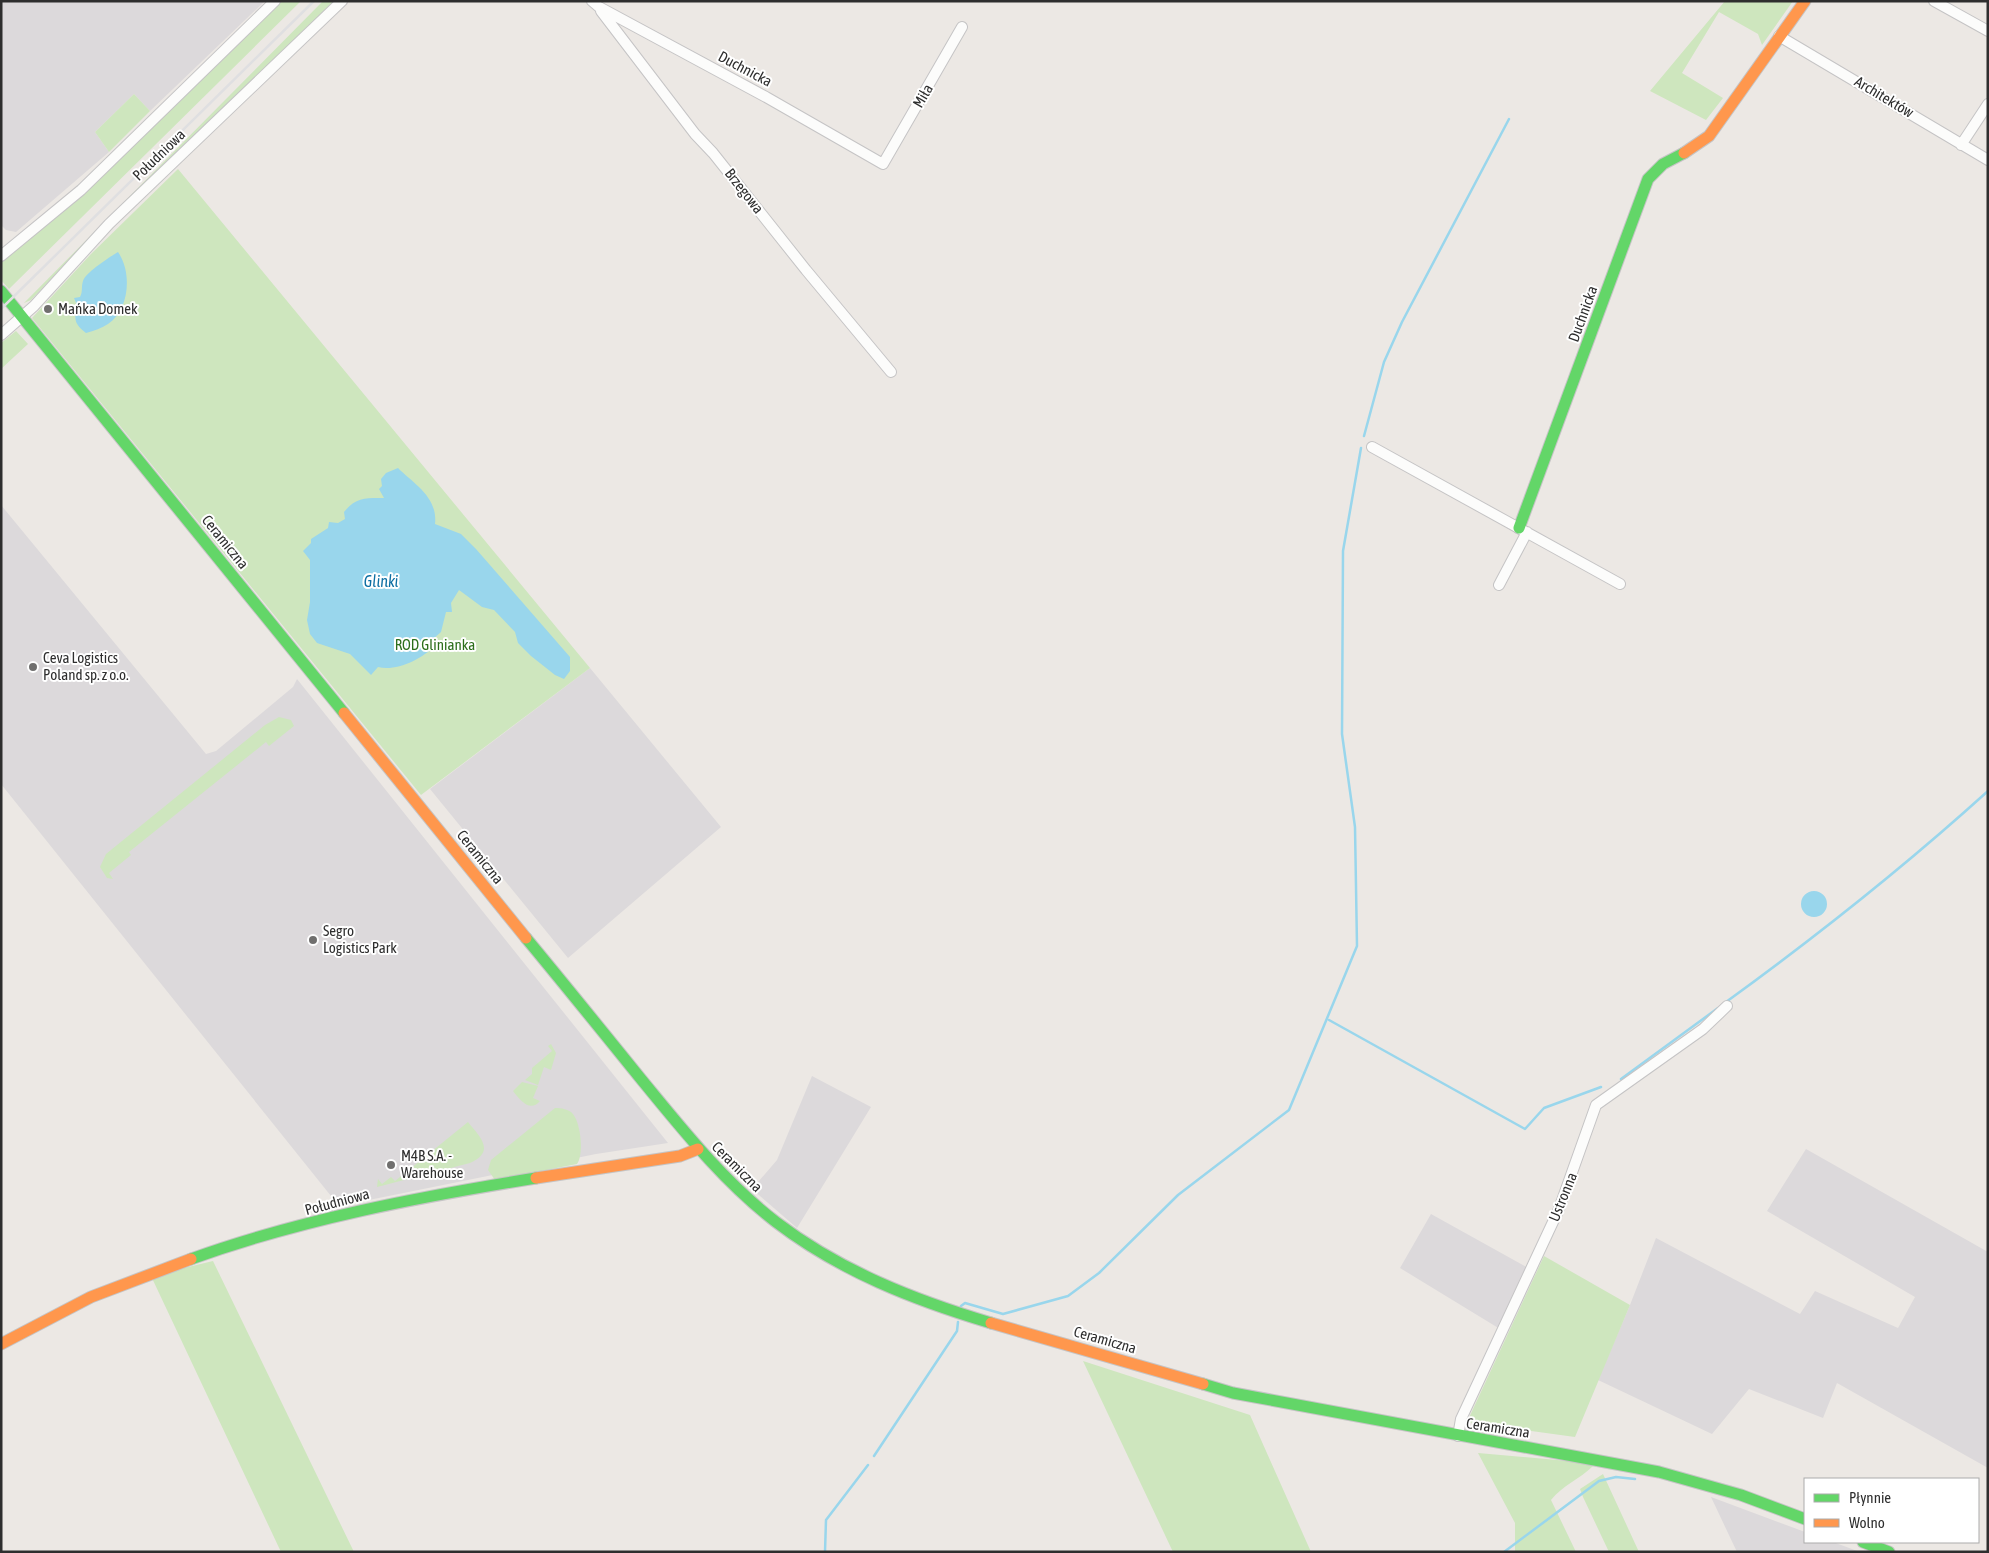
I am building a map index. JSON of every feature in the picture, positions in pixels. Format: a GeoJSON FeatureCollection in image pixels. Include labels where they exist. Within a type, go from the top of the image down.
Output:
{"type":"FeatureCollection","features":[{"type":"Feature","properties":{"kind":"main road","name":"Duchnicka"},"geometry":{"type":"LineString","coordinates":[[1523,530],[1648,178],[1658,164],[1696,148],[1709,136],[1805,1]]}},
{"type":"Feature","properties":{"kind":"main road","name":"Ceramiczna"},"geometry":{"type":"LineString","coordinates":[[1,291],[698,1149],[743,1196],[770,1220],[830,1258],[901,1294],[960,1314],[1233,1393],[1458,1436],[1609,1462],[1694,1480],[1804,1519]]}},
{"type":"Feature","properties":{"kind":"main road","name":"Południowa"},"geometry":{"type":"LineString","coordinates":[[1,1344],[62,1311],[145,1276],[211,1253],[314,1223],[418,1197],[680,1156],[698,1149]]}},
{"type":"Feature","properties":{"kind":"main road"},"geometry":{"type":"LineString","coordinates":[[1867,1543],[1890,1552]]}},
{"type":"Feature","properties":{"kind":"street"},"geometry":{"type":"LineString","coordinates":[[1,256],[81,190],[276,1]]}},
{"type":"Feature","properties":{"kind":"street","name":"Południowa"},"geometry":{"type":"LineString","coordinates":[[1,335],[22,317],[109,224],[342,1]]}},
{"type":"Feature","properties":{"kind":"street"},"geometry":{"type":"LineString","coordinates":[[1934,1],[1988,31]]}},
{"type":"Feature","properties":{"kind":"street","name":"Duchnicka"},"geometry":{"type":"LineString","coordinates":[[596,4],[766,97],[883,164]]}},
{"type":"Feature","properties":{"kind":"street","name":"Brzegowa"},"geometry":{"type":"LineString","coordinates":[[596,4],[694,134],[713,153],[806,270],[891,372]]}},
{"type":"Feature","properties":{"kind":"street","name":"Miła"},"geometry":{"type":"LineString","coordinates":[[883,164],[962,27]]}},
{"type":"Feature","properties":{"kind":"street","name":"Architektów"},"geometry":{"type":"LineString","coordinates":[[1779,36],[1988,160]]}},
{"type":"Feature","properties":{"kind":"street"},"geometry":{"type":"LineString","coordinates":[[1961,145],[1988,104]]}},
{"type":"Feature","properties":{"kind":"street"},"geometry":{"type":"LineString","coordinates":[[1372,447],[1620,584]]}},
{"type":"Feature","properties":{"kind":"street"},"geometry":{"type":"LineString","coordinates":[[1499,585],[1523,530]]}},
{"type":"Feature","properties":{"kind":"street","name":"Ustronna"},"geometry":{"type":"LineString","coordinates":[[1458,1436],[1461,1420],[1558,1209],[1596,1105],[1703,1029],[1727,1006]]}},
{"type":"Feature","properties":{"kind":"shaded area"},"geometry":{"type":"Polygon","coordinates":[[[1,1],[265,1],[150,111],[134,94],[95,132],[109,152],[16,232],[6,230],[1,225],[1,1]]]}},
{"type":"Feature","properties":{"kind":"shaded area"},"geometry":{"type":"Polygon","coordinates":[[[1,505],[206,754],[216,751],[293,687],[297,679],[668,1143],[596,1154],[339,1206],[1,784],[1,505]]]}},
{"type":"Feature","properties":{"kind":"shaded area"},"geometry":{"type":"Polygon","coordinates":[[[590,668],[721,827],[568,958],[430,789],[590,668]]]}},
{"type":"Feature","properties":{"kind":"shaded area"},"geometry":{"type":"Polygon","coordinates":[[[812,1076],[871,1107],[797,1228],[752,1189],[777,1160],[812,1076]]]}},
{"type":"Feature","properties":{"kind":"shaded area"},"geometry":{"type":"Polygon","coordinates":[[[1806,1149],[1988,1252],[1988,1468],[1837,1383],[1823,1418],[1749,1389],[1712,1434],[1598,1380],[1656,1238],[1800,1314],[1815,1291],[1898,1328],[1915,1297],[1767,1211],[1806,1149]]]}},
{"type":"Feature","properties":{"kind":"shaded area"},"geometry":{"type":"Polygon","coordinates":[[[1431,1214],[1530,1269],[1500,1329],[1400,1268],[1431,1214]]]}},
{"type":"Feature","properties":{"kind":"shaded area"},"geometry":{"type":"Polygon","coordinates":[[[1711,1497],[1804,1532],[1804,1543],[1836,1543],[1860,1552],[1737,1552],[1711,1497]]]}},
{"type":"Feature","properties":{"kind":"green space"},"geometry":{"type":"Polygon","coordinates":[[[282,1],[301,1],[9,289],[1,280],[1,261],[192,88],[282,1]]]}},
{"type":"Feature","properties":{"kind":"green space"},"geometry":{"type":"Polygon","coordinates":[[[323,1],[337,1],[116,211],[31,300],[24,303],[323,1]]]}},
{"type":"Feature","properties":{"kind":"green space"},"geometry":{"type":"Polygon","coordinates":[[[1725,1],[1793,1],[1762,45],[1758,34],[1719,12],[1682,73],[1723,98],[1706,120],[1650,91],[1725,1]]]}},
{"type":"Feature","properties":{"kind":"green space"},"geometry":{"type":"Polygon","coordinates":[[[134,94],[150,111],[109,152],[95,132],[134,94]]]}},
{"type":"Feature","properties":{"kind":"green space","name":"ROD Glinianka"},"geometry":{"type":"Polygon","coordinates":[[[178,169],[590,668],[421,795],[32,318],[91,254],[178,169]]]}},
{"type":"Feature","properties":{"kind":"green space"},"geometry":{"type":"Polygon","coordinates":[[[16,331],[28,344],[1,369],[1,343],[16,331]]]}},
{"type":"Feature","properties":{"kind":"green space"},"geometry":{"type":"Polygon","coordinates":[[[279,717],[291,720],[294,726],[269,746],[266,742],[129,852],[131,855],[109,873],[113,879],[107,878],[100,867],[106,854],[265,725],[279,717]]]}},
{"type":"Feature","properties":{"kind":"green space"},"geometry":{"type":"Polygon","coordinates":[[[551,1044],[556,1053],[551,1070],[544,1067],[538,1085],[525,1080],[532,1074],[532,1068],[552,1051],[548,1046],[551,1044]]]}},
{"type":"Feature","properties":{"kind":"green space"},"geometry":{"type":"Polygon","coordinates":[[[522,1082],[538,1086],[533,1098],[540,1101],[533,1106],[525,1104],[513,1091],[522,1082]]]}},
{"type":"Feature","properties":{"kind":"green space"},"geometry":{"type":"Polygon","coordinates":[[[555,1108],[569,1111],[576,1119],[580,1132],[581,1146],[577,1164],[495,1180],[488,1170],[491,1160],[555,1108]]]}},
{"type":"Feature","properties":{"kind":"green space"},"geometry":{"type":"Polygon","coordinates":[[[468,1122],[481,1138],[483,1144],[484,1149],[478,1158],[470,1163],[377,1187],[378,1179],[382,1184],[391,1177],[395,1181],[468,1122]]]}},
{"type":"Feature","properties":{"kind":"green space"},"geometry":{"type":"Polygon","coordinates":[[[1544,1256],[1630,1305],[1575,1437],[1467,1422],[1544,1256]]]}},
{"type":"Feature","properties":{"kind":"green space"},"geometry":{"type":"Polygon","coordinates":[[[213,1261],[354,1552],[281,1552],[151,1276],[213,1261]]]}},
{"type":"Feature","properties":{"kind":"green space"},"geometry":{"type":"Polygon","coordinates":[[[1083,1361],[1250,1415],[1311,1552],[1173,1552],[1083,1361]]]}},
{"type":"Feature","properties":{"kind":"green space"},"geometry":{"type":"Polygon","coordinates":[[[1478,1453],[1590,1463],[1593,1466],[1551,1500],[1576,1552],[1515,1552],[1515,1523],[1478,1453]]]}},
{"type":"Feature","properties":{"kind":"green space"},"geometry":{"type":"Polygon","coordinates":[[[1603,1474],[1639,1552],[1609,1552],[1583,1497],[1580,1489],[1603,1474]]]}},
{"type":"Feature","properties":{"kind":"water"},"geometry":{"type":"Polygon","coordinates":[[[118,252],[127,280],[125,300],[121,309],[108,324],[86,333],[79,327],[76,321],[77,305],[74,298],[80,297],[85,277],[118,252]]]}},
{"type":"Feature","properties":{"kind":"water","name":"Glinki"},"geometry":{"type":"Polygon","coordinates":[[[398,468],[429,499],[435,514],[435,524],[461,534],[570,657],[570,671],[564,679],[555,675],[531,656],[518,643],[515,632],[494,610],[482,607],[459,590],[451,603],[452,612],[446,612],[441,632],[432,640],[434,646],[416,660],[400,666],[392,668],[378,667],[371,675],[350,654],[317,643],[310,634],[307,620],[310,602],[310,560],[303,551],[311,543],[311,539],[328,528],[329,522],[338,523],[345,519],[344,512],[353,503],[367,498],[384,498],[379,489],[382,486],[381,479],[386,473],[398,468]]]}},
{"type":"Feature","properties":{"kind":"water"},"geometry":{"type":"Polygon","coordinates":[[[1814,891],[1823,895],[1827,904],[1823,913],[1814,917],[1805,913],[1801,904],[1805,895],[1814,891]]]}},
{"type":"Feature","properties":{"kind":"waterway"},"geometry":{"type":"LineString","coordinates":[[1364,436],[1384,362],[1402,322],[1509,119]]}},
{"type":"Feature","properties":{"kind":"waterway"},"geometry":{"type":"LineString","coordinates":[[961,1306],[965,1303],[1003,1314],[1068,1296],[1099,1273],[1178,1195],[1289,1110],[1357,946],[1355,827],[1342,734],[1343,551],[1361,448]]}},
{"type":"Feature","properties":{"kind":"waterway"},"geometry":{"type":"LineString","coordinates":[[1726,1002],[1860,900],[1988,791]]}},
{"type":"Feature","properties":{"kind":"waterway"},"geometry":{"type":"LineString","coordinates":[[1621,1079],[1718,1008]]}},
{"type":"Feature","properties":{"kind":"waterway"},"geometry":{"type":"LineString","coordinates":[[1329,1020],[1525,1129],[1544,1108],[1601,1087]]}},
{"type":"Feature","properties":{"kind":"waterway"},"geometry":{"type":"LineString","coordinates":[[874,1456],[957,1331],[958,1322]]}},
{"type":"Feature","properties":{"kind":"waterway"},"geometry":{"type":"LineString","coordinates":[[825,1552],[826,1520],[868,1465]]}},
{"type":"Feature","properties":{"kind":"waterway"},"geometry":{"type":"LineString","coordinates":[[1504,1552],[1599,1481],[1616,1477],[1635,1479]]}},
{"type":"Feature","properties":{"kind":"railway"},"geometry":{"type":"LineString","coordinates":[[1,309],[314,1]]}},
{"type":"Feature","properties":{"kind":"traffic: fast"},"geometry":{"type":"LineString","coordinates":[[1519,528],[1648,179],[1663,164],[1684,153]]}},
{"type":"Feature","properties":{"kind":"traffic: fast"},"geometry":{"type":"LineString","coordinates":[[1,291],[344,713]]}},
{"type":"Feature","properties":{"kind":"traffic: fast"},"geometry":{"type":"LineString","coordinates":[[526,938],[688,1136],[738,1190],[776,1222],[826,1255],[879,1282],[906,1294],[991,1323]]}},
{"type":"Feature","properties":{"kind":"traffic: fast"},"geometry":{"type":"LineString","coordinates":[[191,1259],[275,1232],[318,1221],[405,1201],[536,1178]]}},
{"type":"Feature","properties":{"kind":"traffic: fast"},"geometry":{"type":"LineString","coordinates":[[1203,1384],[1233,1393],[1659,1472],[1741,1495],[1804,1519]]}},
{"type":"Feature","properties":{"kind":"traffic: fast"},"geometry":{"type":"LineString","coordinates":[[1866,1543],[1889,1552]]}},
{"type":"Feature","properties":{"kind":"traffic: slow"},"geometry":{"type":"LineString","coordinates":[[1684,153],[1709,136],[1805,1]]}},
{"type":"Feature","properties":{"kind":"traffic: slow"},"geometry":{"type":"LineString","coordinates":[[344,713],[526,938]]}},
{"type":"Feature","properties":{"kind":"traffic: slow"},"geometry":{"type":"LineString","coordinates":[[536,1178],[680,1156],[698,1149]]}},
{"type":"Feature","properties":{"kind":"traffic: slow"},"geometry":{"type":"LineString","coordinates":[[1,1344],[91,1297],[191,1259]]}},
{"type":"Feature","properties":{"kind":"traffic: slow"},"geometry":{"type":"LineString","coordinates":[[991,1323],[1203,1384]]}},
{"type":"Feature","properties":{"kind":"place","name":"Mańka Domek"},"geometry":{"type":"Point","coordinates":[48,309]}},
{"type":"Feature","properties":{"kind":"place","name":"Ceva Logistics Poland sp. z o.o."},"geometry":{"type":"Point","coordinates":[33,667]}},
{"type":"Feature","properties":{"kind":"place","name":"Segro Logistics Park"},"geometry":{"type":"Point","coordinates":[313,940]}},
{"type":"Feature","properties":{"kind":"place","name":"M4B S.A. - Warehouse"},"geometry":{"type":"Point","coordinates":[391,1165]}}]}
